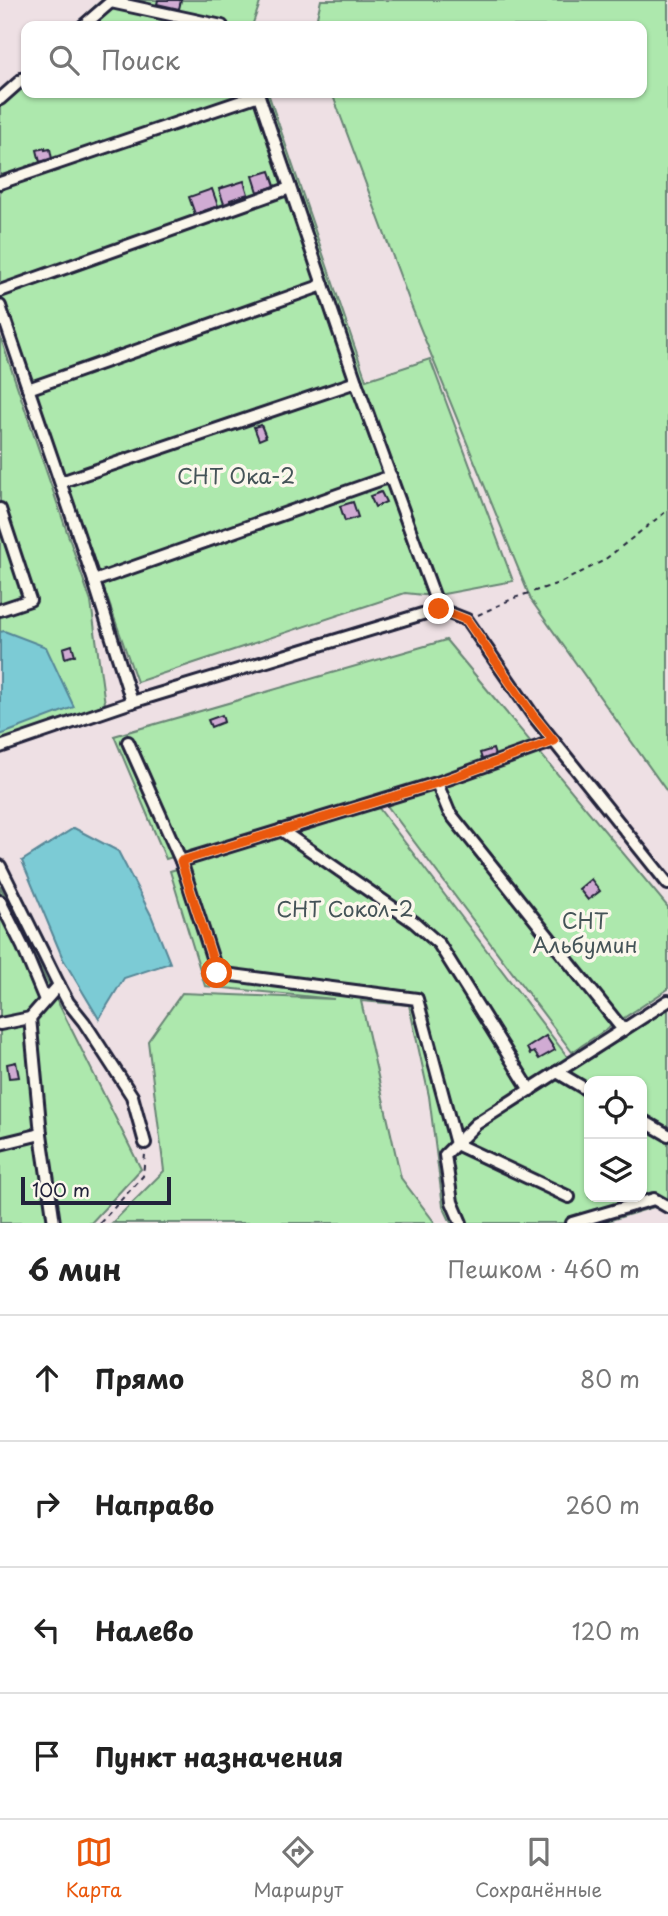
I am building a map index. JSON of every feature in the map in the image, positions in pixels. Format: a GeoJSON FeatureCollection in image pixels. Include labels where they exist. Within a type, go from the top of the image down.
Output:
{"type":"FeatureCollection","features":[{"type":"Feature","properties":{"kind":"street"},"geometry":{"type":"LineString","coordinates":[[89,21],[112,1],[200,21]]}},
{"type":"Feature","properties":{"kind":"street"},"geometry":{"type":"LineString","coordinates":[[0,99],[21,80]]}},
{"type":"Feature","properties":{"kind":"street"},"geometry":{"type":"LineString","coordinates":[[0,183],[246,98]]}},
{"type":"Feature","properties":{"kind":"street"},"geometry":{"type":"LineString","coordinates":[[259,98],[356,382],[439,609]]}},
{"type":"Feature","properties":{"kind":"street"},"geometry":{"type":"LineString","coordinates":[[0,291],[290,188]]}},
{"type":"Feature","properties":{"kind":"street"},"geometry":{"type":"LineString","coordinates":[[28,389],[323,285]]}},
{"type":"Feature","properties":{"kind":"street"},"geometry":{"type":"LineString","coordinates":[[0,306],[61,482],[132,702]]}},
{"type":"Feature","properties":{"kind":"street"},"geometry":{"type":"LineString","coordinates":[[61,482],[356,382]]}},
{"type":"Feature","properties":{"kind":"street"},"geometry":{"type":"LineString","coordinates":[[94,581],[391,476]]}},
{"type":"Feature","properties":{"kind":"street"},"geometry":{"type":"LineString","coordinates":[[0,509],[30,600],[0,610]]}},
{"type":"Feature","properties":{"kind":"street"},"geometry":{"type":"LineString","coordinates":[[0,747],[132,702],[439,609],[467,620],[532,714],[668,884]]}},
{"type":"Feature","properties":{"kind":"street"},"geometry":{"type":"LineString","coordinates":[[181,861],[437,783],[554,741]]}},
{"type":"Feature","properties":{"kind":"street"},"geometry":{"type":"LineString","coordinates":[[128,742],[181,861],[217,973],[416,999],[456,1144],[569,1198]]}},
{"type":"Feature","properties":{"kind":"street"},"geometry":{"type":"LineString","coordinates":[[437,783],[449,812],[623,1030]]}},
{"type":"Feature","properties":{"kind":"street"},"geometry":{"type":"LineString","coordinates":[[281,830],[414,922],[439,944],[530,1090]]}},
{"type":"Feature","properties":{"kind":"street"},"geometry":{"type":"LineString","coordinates":[[0,866],[68,1002],[132,1096],[145,1143]]}},
{"type":"Feature","properties":{"kind":"street"},"geometry":{"type":"LineString","coordinates":[[1,903],[45,1000]]}},
{"type":"Feature","properties":{"kind":"street"},"geometry":{"type":"LineString","coordinates":[[0,1024],[30,1018],[59,985]]}},
{"type":"Feature","properties":{"kind":"street"},"geometry":{"type":"LineString","coordinates":[[461,1223],[452,1202],[445,1155],[476,1124],[668,1001]]}},
{"type":"Feature","properties":{"kind":"street"},"geometry":{"type":"LineString","coordinates":[[30,1018],[41,1134],[54,1223]]}},
{"type":"Feature","properties":{"kind":"street"},"geometry":{"type":"LineString","coordinates":[[557,1072],[584,1088]]}},
{"type":"Feature","properties":{"kind":"street"},"geometry":{"type":"LineString","coordinates":[[647,1123],[668,1135]]}},
{"type":"Feature","properties":{"kind":"street"},"geometry":{"type":"LineString","coordinates":[[0,1144],[41,1134]]}},
{"type":"Feature","properties":{"kind":"street"},"geometry":{"type":"LineString","coordinates":[[572,1223],[654,1199],[668,1207]]}},
{"type":"Feature","properties":{"kind":"path"},"geometry":{"type":"LineString","coordinates":[[467,620],[514,598],[562,582],[603,561],[668,510]]}},
{"type":"Feature","properties":{"kind":"path"},"geometry":{"type":"LineString","coordinates":[[100,1223],[142,1176],[145,1143]]}},
{"type":"Feature","properties":{"kind":"green space"},"geometry":{"type":"Polygon","coordinates":[[[102,0],[261,0],[254,21],[79,21],[102,0]]]}},
{"type":"Feature","properties":{"kind":"green space"},"geometry":{"type":"Polygon","coordinates":[[[321,0],[668,0],[668,793],[531,600],[412,308],[334,98],[647,98],[647,21],[316,21],[321,0]]]}},
{"type":"Feature","properties":{"kind":"green space","name":"СНТ Ока-2"},"geometry":{"type":"Polygon","coordinates":[[[21,73],[21,98],[270,98],[366,380],[430,359],[513,581],[433,596],[405,593],[137,682],[0,295],[0,92],[21,73]]]}},
{"type":"Feature","properties":{"kind":"green space"},"geometry":{"type":"Polygon","coordinates":[[[0,336],[91,602],[105,704],[0,744],[0,336]]]}},
{"type":"Feature","properties":{"kind":"green space","name":"СНТ Альбумин"},"geometry":{"type":"Polygon","coordinates":[[[446,640],[668,907],[668,989],[572,1052],[379,795],[166,859],[114,736],[446,640]]]}},
{"type":"Feature","properties":{"kind":"green space","name":"СНТ Сокол-2"},"geometry":{"type":"Polygon","coordinates":[[[378,807],[576,1068],[668,1009],[668,1213],[654,1207],[601,1223],[451,1223],[443,1206],[429,1096],[409,1005],[361,1001],[401,1178],[435,1223],[112,1223],[164,1171],[148,1041],[182,993],[334,999],[205,986],[170,871],[378,807]]]}},
{"type":"Feature","properties":{"kind":"green space"},"geometry":{"type":"Polygon","coordinates":[[[0,886],[141,1169],[91,1223],[0,1223],[0,886]]]}},
{"type":"Feature","properties":{"kind":"water"},"geometry":{"type":"Polygon","coordinates":[[[4,631],[46,647],[74,707],[0,735],[0,632],[4,631]]]}},
{"type":"Feature","properties":{"kind":"water"},"geometry":{"type":"Polygon","coordinates":[[[74,828],[118,851],[151,915],[170,963],[124,978],[99,1019],[63,959],[22,861],[74,828]]]}},
{"type":"Feature","properties":{"kind":"building"},"geometry":{"type":"Polygon","coordinates":[[[158,0],[181,0],[179,9],[157,4],[158,0]]]}},
{"type":"Feature","properties":{"kind":"building"},"geometry":{"type":"Polygon","coordinates":[[[50,149],[52,159],[40,162],[37,150],[50,149]]]}},
{"type":"Feature","properties":{"kind":"building"},"geometry":{"type":"Polygon","coordinates":[[[270,171],[275,186],[258,192],[253,176],[270,171]]]}},
{"type":"Feature","properties":{"kind":"building"},"geometry":{"type":"Polygon","coordinates":[[[244,181],[248,194],[230,200],[231,205],[225,207],[219,189],[244,181]]]}},
{"type":"Feature","properties":{"kind":"building"},"geometry":{"type":"Polygon","coordinates":[[[212,189],[218,206],[195,214],[189,197],[212,189]]]}},
{"type":"Feature","properties":{"kind":"building"},"geometry":{"type":"Polygon","coordinates":[[[261,425],[266,437],[259,440],[254,427],[261,425]]]}},
{"type":"Feature","properties":{"kind":"building"},"geometry":{"type":"Polygon","coordinates":[[[381,492],[386,502],[375,507],[370,496],[381,492]]]}},
{"type":"Feature","properties":{"kind":"building"},"geometry":{"type":"Polygon","coordinates":[[[353,502],[358,517],[345,521],[340,506],[353,502]]]}},
{"type":"Feature","properties":{"kind":"building"},"geometry":{"type":"Polygon","coordinates":[[[72,645],[75,655],[65,658],[63,648],[72,645]]]}},
{"type":"Feature","properties":{"kind":"building"},"geometry":{"type":"Polygon","coordinates":[[[222,715],[224,722],[211,727],[208,720],[222,715]]]}},
{"type":"Feature","properties":{"kind":"building"},"geometry":{"type":"Polygon","coordinates":[[[493,749],[496,759],[483,762],[480,753],[493,749]]]}},
{"type":"Feature","properties":{"kind":"building"},"geometry":{"type":"Polygon","coordinates":[[[591,879],[600,891],[588,900],[579,889],[591,879]]]}},
{"type":"Feature","properties":{"kind":"building"},"geometry":{"type":"Polygon","coordinates":[[[546,1036],[555,1050],[539,1059],[534,1052],[530,1054],[527,1048],[546,1036]]]}},
{"type":"Feature","properties":{"kind":"building"},"geometry":{"type":"Polygon","coordinates":[[[16,1062],[19,1077],[9,1078],[7,1064],[16,1062]]]}},
{"type":"Feature","properties":{"kind":"route"},"geometry":{"type":"LineString","coordinates":[[217,973],[181,861],[437,783],[554,741],[532,714],[467,620],[439,609]]}}]}
